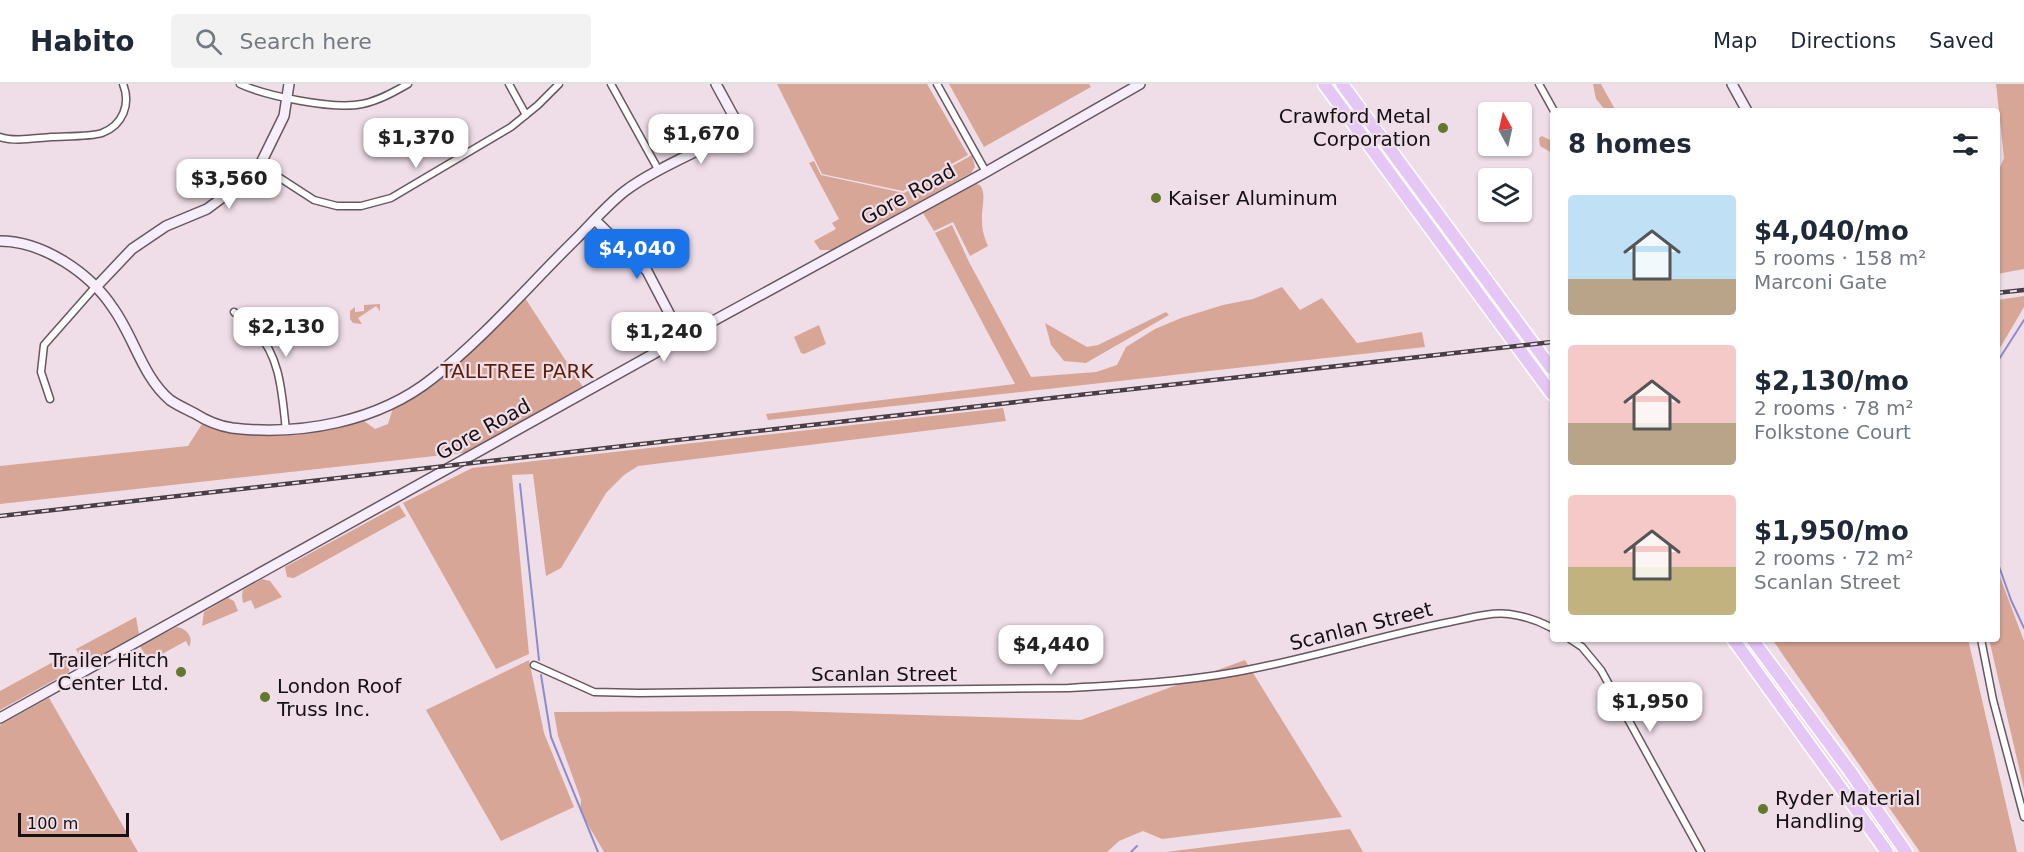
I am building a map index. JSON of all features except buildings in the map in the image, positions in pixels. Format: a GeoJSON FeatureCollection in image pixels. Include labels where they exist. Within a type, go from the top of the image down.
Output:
{"type":"FeatureCollection","features":[{"type":"Feature","properties":{"kind":"highway"},"geometry":{"type":"LineString","coordinates":[[1324,84],[1550,391]]}},
{"type":"Feature","properties":{"kind":"highway"},"geometry":{"type":"LineString","coordinates":[[1342,84],[1550,366]]}},
{"type":"Feature","properties":{"kind":"highway"},"geometry":{"type":"LineString","coordinates":[[1735,642],[1887,852]]}},
{"type":"Feature","properties":{"kind":"highway"},"geometry":{"type":"LineString","coordinates":[[1754,642],[1849,770],[1906,852]]}},
{"type":"Feature","properties":{"kind":"street"},"geometry":{"type":"LineString","coordinates":[[0,137],[21,139],[100,133],[115,125],[124,112],[128,96],[123,84]]}},
{"type":"Feature","properties":{"kind":"street"},"geometry":{"type":"LineString","coordinates":[[240,84],[288,98],[335,105],[361,105],[389,95],[408,84]]}},
{"type":"Feature","properties":{"kind":"street"},"geometry":{"type":"LineString","coordinates":[[50,399],[41,372],[44,345],[132,249],[166,226],[207,209],[242,183],[260,165],[284,116],[290,84]]}},
{"type":"Feature","properties":{"kind":"street"},"geometry":{"type":"LineString","coordinates":[[509,84],[526,115]]}},
{"type":"Feature","properties":{"kind":"street"},"geometry":{"type":"LineString","coordinates":[[260,165],[314,200],[337,206],[361,206],[391,198],[512,127],[559,84]]}},
{"type":"Feature","properties":{"kind":"street"},"geometry":{"type":"LineString","coordinates":[[611,84],[658,171]]}},
{"type":"Feature","properties":{"kind":"street"},"geometry":{"type":"LineString","coordinates":[[0,241],[9,241],[51,253],[97,286],[115,309],[148,373],[170,400],[225,427],[255,431],[313,428],[356,418],[397,401],[432,379],[477,338],[625,191],[658,171],[720,140],[732,131],[734,117],[716,84]]}},
{"type":"Feature","properties":{"kind":"street"},"geometry":{"type":"LineString","coordinates":[[937,84],[986,172]]}},
{"type":"Feature","properties":{"kind":"street","name":"Gore Road"},"geometry":{"type":"LineString","coordinates":[[0,718],[682,338],[986,172],[1140,84]]}},
{"type":"Feature","properties":{"kind":"street"},"geometry":{"type":"LineString","coordinates":[[1539,84],[1552,108]]}},
{"type":"Feature","properties":{"kind":"street"},"geometry":{"type":"LineString","coordinates":[[1732,84],[1745,108]]}},
{"type":"Feature","properties":{"kind":"street"},"geometry":{"type":"LineString","coordinates":[[595,220],[647,271],[682,338]]}},
{"type":"Feature","properties":{"kind":"street"},"geometry":{"type":"LineString","coordinates":[[234,312],[257,331],[272,356],[281,381],[286,429]]}},
{"type":"Feature","properties":{"kind":"street","name":"Scanlan Street"},"geometry":{"type":"LineString","coordinates":[[534,665],[594,692],[616,693],[1068,688],[1124,685],[1235,672],[1475,616],[1508,614],[1550,627]]}},
{"type":"Feature","properties":{"kind":"street"},"geometry":{"type":"LineString","coordinates":[[1574,642],[1582,647],[1601,670],[1701,852]]}},
{"type":"Feature","properties":{"kind":"street"},"geometry":{"type":"LineString","coordinates":[[1982,642],[2024,817]]}},
{"type":"Feature","properties":{"kind":"green space"},"geometry":{"type":"Polygon","coordinates":[[[777,84],[927,84],[968,155],[903,191],[822,174],[777,84]]]}},
{"type":"Feature","properties":{"kind":"green space"},"geometry":{"type":"Polygon","coordinates":[[[949,84],[1089,84],[1091,87],[984,147],[949,84]]]}},
{"type":"Feature","properties":{"kind":"green space"},"geometry":{"type":"Polygon","coordinates":[[[1593,84],[1601,84],[1614,108],[1604,108],[1596,99],[1593,84]]]}},
{"type":"Feature","properties":{"kind":"green space"},"geometry":{"type":"Polygon","coordinates":[[[1996,84],[2024,84],[2024,269],[2000,273],[2000,167],[2004,158],[1996,84]]]}},
{"type":"Feature","properties":{"kind":"green space"},"geometry":{"type":"Polygon","coordinates":[[[1542,136],[1550,140],[1550,152],[1540,146],[1539,138],[1542,136]]]}},
{"type":"Feature","properties":{"kind":"green space"},"geometry":{"type":"Polygon","coordinates":[[[972,155],[975,167],[971,173],[832,250],[820,250],[814,241],[836,229],[832,223],[839,219],[809,163],[814,161],[821,175],[904,193],[972,155]]]}},
{"type":"Feature","properties":{"kind":"green space"},"geometry":{"type":"Polygon","coordinates":[[[976,184],[980,185],[983,193],[982,227],[988,246],[970,256],[953,222],[934,231],[923,213],[976,184]]]}},
{"type":"Feature","properties":{"kind":"green space"},"geometry":{"type":"Polygon","coordinates":[[[952,225],[969,262],[1031,377],[1096,372],[1117,365],[1126,347],[1155,329],[1223,305],[1253,299],[1282,287],[1300,310],[1322,298],[1357,343],[1422,332],[1425,347],[768,420],[766,414],[1015,384],[935,233],[952,225]]]}},
{"type":"Feature","properties":{"kind":"green space"},"geometry":{"type":"Polygon","coordinates":[[[2024,296],[2024,307],[2000,348],[2000,300],[2024,296]]]}},
{"type":"Feature","properties":{"kind":"green space","name":"TALLTREE PARK"},"geometry":{"type":"Polygon","coordinates":[[[525,298],[583,387],[471,452],[0,504],[0,466],[188,446],[202,424],[242,433],[283,435],[324,431],[364,421],[375,429],[388,424],[393,408],[441,379],[459,364],[525,298]]]}},
{"type":"Feature","properties":{"kind":"green space"},"geometry":{"type":"Polygon","coordinates":[[[380,304],[380,311],[376,306],[358,318],[362,324],[353,323],[350,319],[350,311],[355,307],[355,312],[364,311],[364,305],[380,304]]]}},
{"type":"Feature","properties":{"kind":"green space"},"geometry":{"type":"Polygon","coordinates":[[[1166,312],[1169,315],[1086,363],[1064,361],[1051,345],[1045,323],[1087,347],[1098,345],[1166,312]]]}},
{"type":"Feature","properties":{"kind":"green space"},"geometry":{"type":"Polygon","coordinates":[[[819,325],[826,344],[804,354],[801,353],[794,337],[819,325]]]}},
{"type":"Feature","properties":{"kind":"green space"},"geometry":{"type":"Polygon","coordinates":[[[1003,408],[1006,421],[638,466],[624,475],[606,493],[561,568],[546,576],[533,474],[512,475],[529,654],[496,669],[403,503],[472,468],[1003,408]]]}},
{"type":"Feature","properties":{"kind":"green space"},"geometry":{"type":"Polygon","coordinates":[[[399,505],[406,516],[294,578],[287,577],[285,567],[399,505]]]}},
{"type":"Feature","properties":{"kind":"green space"},"geometry":{"type":"Polygon","coordinates":[[[2000,577],[2024,641],[2024,789],[1990,642],[2000,642],[2000,577]]]}},
{"type":"Feature","properties":{"kind":"green space"},"geometry":{"type":"Polygon","coordinates":[[[262,579],[270,581],[282,597],[255,609],[251,600],[243,603],[243,590],[262,579]]]}},
{"type":"Feature","properties":{"kind":"green space"},"geometry":{"type":"Polygon","coordinates":[[[228,598],[234,601],[238,611],[202,626],[204,612],[228,598]]]}},
{"type":"Feature","properties":{"kind":"green space"},"geometry":{"type":"Polygon","coordinates":[[[136,617],[139,634],[89,662],[83,662],[76,649],[136,617]]]}},
{"type":"Feature","properties":{"kind":"green space"},"geometry":{"type":"Polygon","coordinates":[[[177,627],[189,634],[191,640],[189,647],[186,641],[149,661],[140,646],[177,627]]]}},
{"type":"Feature","properties":{"kind":"green space"},"geometry":{"type":"Polygon","coordinates":[[[1774,642],[1969,642],[2017,852],[1920,852],[1774,642]]]}},
{"type":"Feature","properties":{"kind":"green space"},"geometry":{"type":"Polygon","coordinates":[[[66,655],[70,664],[69,672],[0,710],[0,691],[66,655]]]}},
{"type":"Feature","properties":{"kind":"green space"},"geometry":{"type":"Polygon","coordinates":[[[529,660],[544,733],[574,807],[501,841],[426,710],[529,660]]]}},
{"type":"Feature","properties":{"kind":"green space"},"geometry":{"type":"Polygon","coordinates":[[[1245,660],[1342,817],[1162,839],[1143,831],[1119,841],[1107,852],[604,852],[580,811],[581,800],[558,736],[554,712],[788,711],[1081,720],[1245,660]]]}},
{"type":"Feature","properties":{"kind":"green space"},"geometry":{"type":"Polygon","coordinates":[[[49,698],[138,852],[0,852],[0,725],[49,698]]]}},
{"type":"Feature","properties":{"kind":"green space"},"geometry":{"type":"Polygon","coordinates":[[[1350,829],[1363,852],[1166,852],[1350,829]]]}},
{"type":"Feature","properties":{"kind":"waterway"},"geometry":{"type":"LineString","coordinates":[[2000,358],[2024,320]]}},
{"type":"Feature","properties":{"kind":"waterway"},"geometry":{"type":"LineString","coordinates":[[520,484],[539,660]]}},
{"type":"Feature","properties":{"kind":"waterway"},"geometry":{"type":"LineString","coordinates":[[2000,569],[2024,628]]}},
{"type":"Feature","properties":{"kind":"waterway"},"geometry":{"type":"LineString","coordinates":[[541,675],[551,737],[598,852]]}},
{"type":"Feature","properties":{"kind":"waterway"},"geometry":{"type":"LineString","coordinates":[[1131,852],[1137,846]]}},
{"type":"Feature","properties":{"kind":"railway"},"geometry":{"type":"LineString","coordinates":[[2000,293],[2024,290]]}},
{"type":"Feature","properties":{"kind":"railway"},"geometry":{"type":"LineString","coordinates":[[0,516],[1550,342]]}},
{"type":"Feature","properties":{"kind":"place","name":"Crawford Metal Corporation"},"geometry":{"type":"Point","coordinates":[1443,128]}},
{"type":"Feature","properties":{"kind":"place","name":"Kaiser Aluminum"},"geometry":{"type":"Point","coordinates":[1156,198]}},
{"type":"Feature","properties":{"kind":"place","name":"Trailer Hitch Center Ltd."},"geometry":{"type":"Point","coordinates":[181,672]}},
{"type":"Feature","properties":{"kind":"place","name":"London Roof Truss Inc."},"geometry":{"type":"Point","coordinates":[265,697]}},
{"type":"Feature","properties":{"kind":"place","name":"Ryder Material Handling"},"geometry":{"type":"Point","coordinates":[1763,809]}}]}
